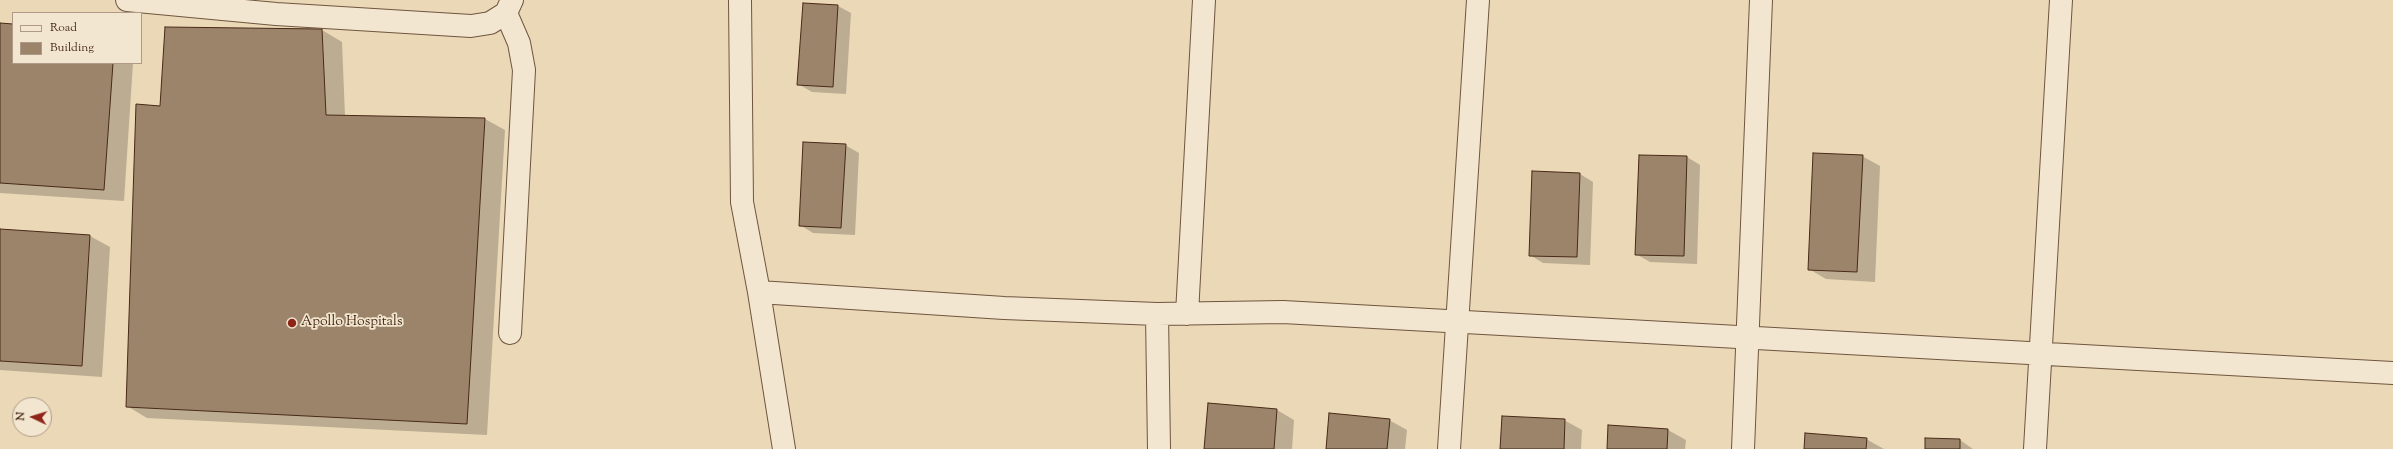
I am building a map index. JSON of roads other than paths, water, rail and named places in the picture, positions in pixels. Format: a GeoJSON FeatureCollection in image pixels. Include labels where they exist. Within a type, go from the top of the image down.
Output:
{"type":"FeatureCollection","features":[{"type":"Feature","properties":{"kind":"lane"},"geometry":{"type":"LineString","coordinates":[[127,0],[276,7],[471,26],[490,23],[509,6],[519,43],[524,70],[510,333]]}},
{"type":"Feature","properties":{"kind":"lane"},"geometry":{"type":"LineString","coordinates":[[740,0],[742,202],[759,292],[784,449]]}},
{"type":"Feature","properties":{"kind":"lane"},"geometry":{"type":"LineString","coordinates":[[1187,314],[1204,0]]}},
{"type":"Feature","properties":{"kind":"lane"},"geometry":{"type":"LineString","coordinates":[[1449,449],[1478,0]]}},
{"type":"Feature","properties":{"kind":"lane"},"geometry":{"type":"LineString","coordinates":[[1743,449],[1761,0]]}},
{"type":"Feature","properties":{"kind":"lane"},"geometry":{"type":"LineString","coordinates":[[2035,449],[2039,354],[2061,0]]}},
{"type":"Feature","properties":{"kind":"lane"},"geometry":{"type":"LineString","coordinates":[[759,292],[1004,308],[1157,314],[1283,312],[2393,373]]}},
{"type":"Feature","properties":{"kind":"lane"},"geometry":{"type":"LineString","coordinates":[[1157,314],[1159,449]]}},
{"type":"Feature","properties":{"kind":"place","name":"Apollo Hospitals"},"geometry":{"type":"Point","coordinates":[292,323]}}]}
